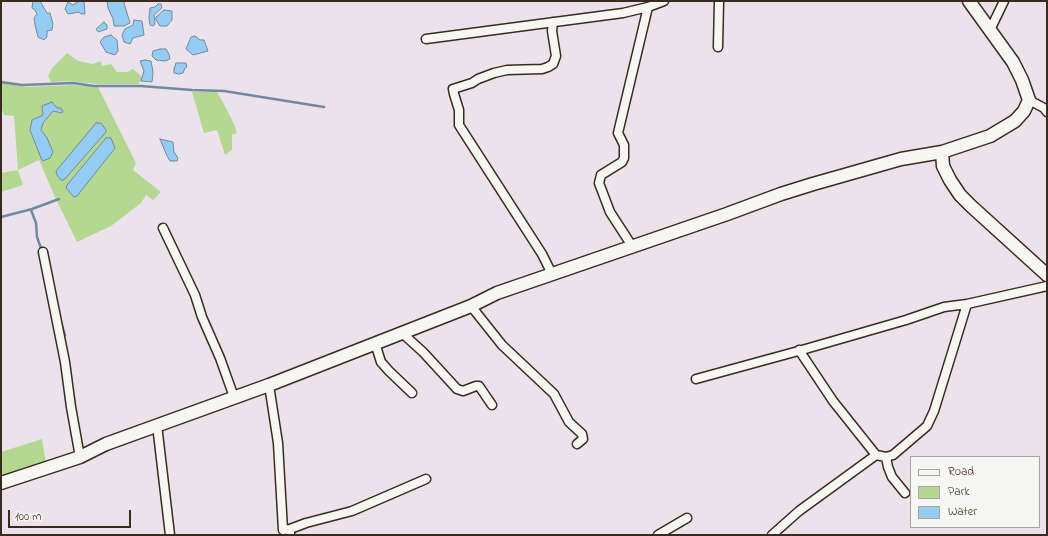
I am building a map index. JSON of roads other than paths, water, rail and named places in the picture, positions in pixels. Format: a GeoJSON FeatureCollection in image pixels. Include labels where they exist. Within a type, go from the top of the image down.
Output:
{"type":"FeatureCollection","features":[{"type":"Feature","properties":{"kind":"street"},"geometry":{"type":"LineString","coordinates":[[426,39],[623,13],[648,7],[664,1]]}},
{"type":"Feature","properties":{"kind":"street"},"geometry":{"type":"LineString","coordinates":[[718,47],[719,1]]}},
{"type":"Feature","properties":{"kind":"street"},"geometry":{"type":"LineString","coordinates":[[1,483],[80,457],[106,444],[269,385],[471,306],[497,293],[781,194],[901,159],[942,152],[990,136],[1015,121],[1024,111],[1029,100],[1022,80],[1013,62],[969,1]]}},
{"type":"Feature","properties":{"kind":"street"},"geometry":{"type":"LineString","coordinates":[[990,30],[1004,1]]}},
{"type":"Feature","properties":{"kind":"street"},"geometry":{"type":"LineString","coordinates":[[632,246],[610,212],[599,183],[601,175],[622,162],[624,158],[624,146],[618,133],[648,7]]}},
{"type":"Feature","properties":{"kind":"street"},"geometry":{"type":"LineString","coordinates":[[552,274],[542,254],[459,125],[459,110],[453,89],[472,83],[494,73],[507,70],[542,69],[553,64],[556,56],[552,32],[553,22]]}},
{"type":"Feature","properties":{"kind":"street"},"geometry":{"type":"LineString","coordinates":[[1029,100],[1046,108]]}},
{"type":"Feature","properties":{"kind":"street"},"geometry":{"type":"LineString","coordinates":[[942,152],[943,166],[960,195],[1047,275]]}},
{"type":"Feature","properties":{"kind":"street"},"geometry":{"type":"LineString","coordinates":[[163,228],[195,295],[234,397]]}},
{"type":"Feature","properties":{"kind":"street"},"geometry":{"type":"LineString","coordinates":[[43,252],[66,362],[71,407],[80,457]]}},
{"type":"Feature","properties":{"kind":"street"},"geometry":{"type":"LineString","coordinates":[[696,379],[906,320],[944,307],[967,304],[1047,286]]}},
{"type":"Feature","properties":{"kind":"street"},"geometry":{"type":"LineString","coordinates":[[799,350],[833,401],[876,455],[886,457],[893,455],[927,426],[934,411],[967,304]]}},
{"type":"Feature","properties":{"kind":"street"},"geometry":{"type":"LineString","coordinates":[[471,306],[502,345],[554,394],[569,422],[582,434],[583,439],[577,444]]}},
{"type":"Feature","properties":{"kind":"street"},"geometry":{"type":"LineString","coordinates":[[402,333],[423,352],[457,388],[463,391],[479,386],[492,405]]}},
{"type":"Feature","properties":{"kind":"street"},"geometry":{"type":"LineString","coordinates":[[375,343],[381,362],[412,393]]}},
{"type":"Feature","properties":{"kind":"street"},"geometry":{"type":"LineString","coordinates":[[269,385],[278,443],[283,530],[290,532],[306,523],[352,511],[426,480]]}},
{"type":"Feature","properties":{"kind":"street"},"geometry":{"type":"LineString","coordinates":[[158,425],[170,535]]}},
{"type":"Feature","properties":{"kind":"street"},"geometry":{"type":"LineString","coordinates":[[772,535],[799,511],[876,455]]}},
{"type":"Feature","properties":{"kind":"street"},"geometry":{"type":"LineString","coordinates":[[886,457],[892,476],[905,493]]}},
{"type":"Feature","properties":{"kind":"street"},"geometry":{"type":"LineString","coordinates":[[658,535],[687,518]]}},
{"type":"Feature","properties":{"kind":"water"},"geometry":{"type":"Polygon","coordinates":[[[33,1],[40,1],[47,13],[50,13],[53,24],[52,30],[47,31],[47,37],[44,40],[38,37],[34,18],[37,14],[32,8],[33,1]]]}},
{"type":"Feature","properties":{"kind":"water"},"geometry":{"type":"Polygon","coordinates":[[[79,1],[84,1],[85,14],[81,14],[79,12],[68,14],[65,9],[68,2],[73,5],[79,1]]]}},
{"type":"Feature","properties":{"kind":"water"},"geometry":{"type":"Polygon","coordinates":[[[107,1],[125,1],[124,3],[130,23],[124,26],[114,26],[107,1]]]}},
{"type":"Feature","properties":{"kind":"water"},"geometry":{"type":"Polygon","coordinates":[[[158,4],[161,4],[162,8],[154,15],[155,24],[153,26],[150,25],[150,8],[155,7],[158,4]]]}},
{"type":"Feature","properties":{"kind":"water"},"geometry":{"type":"Polygon","coordinates":[[[164,10],[172,11],[172,20],[167,26],[160,26],[156,20],[156,17],[164,10]]]}},
{"type":"Feature","properties":{"kind":"water"},"geometry":{"type":"Polygon","coordinates":[[[134,20],[142,21],[144,35],[133,38],[130,44],[124,42],[122,35],[125,29],[133,25],[134,20]]]}},
{"type":"Feature","properties":{"kind":"water"},"geometry":{"type":"Polygon","coordinates":[[[104,22],[107,25],[107,29],[98,32],[96,29],[104,22]]]}},
{"type":"Feature","properties":{"kind":"water"},"geometry":{"type":"Polygon","coordinates":[[[111,35],[117,40],[118,51],[115,55],[106,52],[100,42],[104,37],[111,35]]]}},
{"type":"Feature","properties":{"kind":"water"},"geometry":{"type":"Polygon","coordinates":[[[195,36],[200,40],[204,40],[208,51],[193,55],[186,49],[191,37],[195,36]]]}},
{"type":"Feature","properties":{"kind":"water"},"geometry":{"type":"Polygon","coordinates":[[[166,49],[170,59],[165,61],[156,60],[152,56],[153,51],[166,49]]]}},
{"type":"Feature","properties":{"kind":"water"},"geometry":{"type":"Polygon","coordinates":[[[140,61],[151,61],[153,72],[152,82],[141,81],[144,71],[140,61]]]}},
{"type":"Feature","properties":{"kind":"water"},"geometry":{"type":"Polygon","coordinates":[[[176,63],[186,63],[187,67],[183,73],[174,73],[176,63]]]}},
{"type":"Feature","properties":{"kind":"water"},"geometry":{"type":"Polygon","coordinates":[[[52,102],[57,108],[61,108],[63,112],[53,111],[43,123],[41,130],[47,138],[53,152],[50,158],[43,161],[30,130],[32,120],[43,115],[42,106],[52,102]]]}},
{"type":"Feature","properties":{"kind":"water"},"geometry":{"type":"Polygon","coordinates":[[[96,123],[101,123],[106,132],[64,180],[61,180],[56,171],[96,123]]]}},
{"type":"Feature","properties":{"kind":"water"},"geometry":{"type":"Polygon","coordinates":[[[106,138],[111,138],[115,148],[77,196],[74,197],[66,188],[67,185],[106,138]]]}},
{"type":"Feature","properties":{"kind":"water"},"geometry":{"type":"Polygon","coordinates":[[[160,139],[173,142],[174,152],[178,158],[177,161],[170,161],[160,139]]]}},
{"type":"Feature","properties":{"kind":"waterway"},"geometry":{"type":"LineString","coordinates":[[1,82],[22,85],[73,83],[94,86],[141,86],[224,91],[324,107]]}},
{"type":"Feature","properties":{"kind":"waterway"},"geometry":{"type":"LineString","coordinates":[[1,217],[32,209],[59,199]]}},
{"type":"Feature","properties":{"kind":"waterway"},"geometry":{"type":"LineString","coordinates":[[31,210],[36,223],[37,237],[42,251]]}},
{"type":"Feature","properties":{"kind":"waterway"},"geometry":{"type":"LineString","coordinates":[[60,319],[65,335]]}},
{"type":"Feature","properties":{"kind":"waterway"},"geometry":{"type":"LineString","coordinates":[[65,343],[70,369]]}}]}
